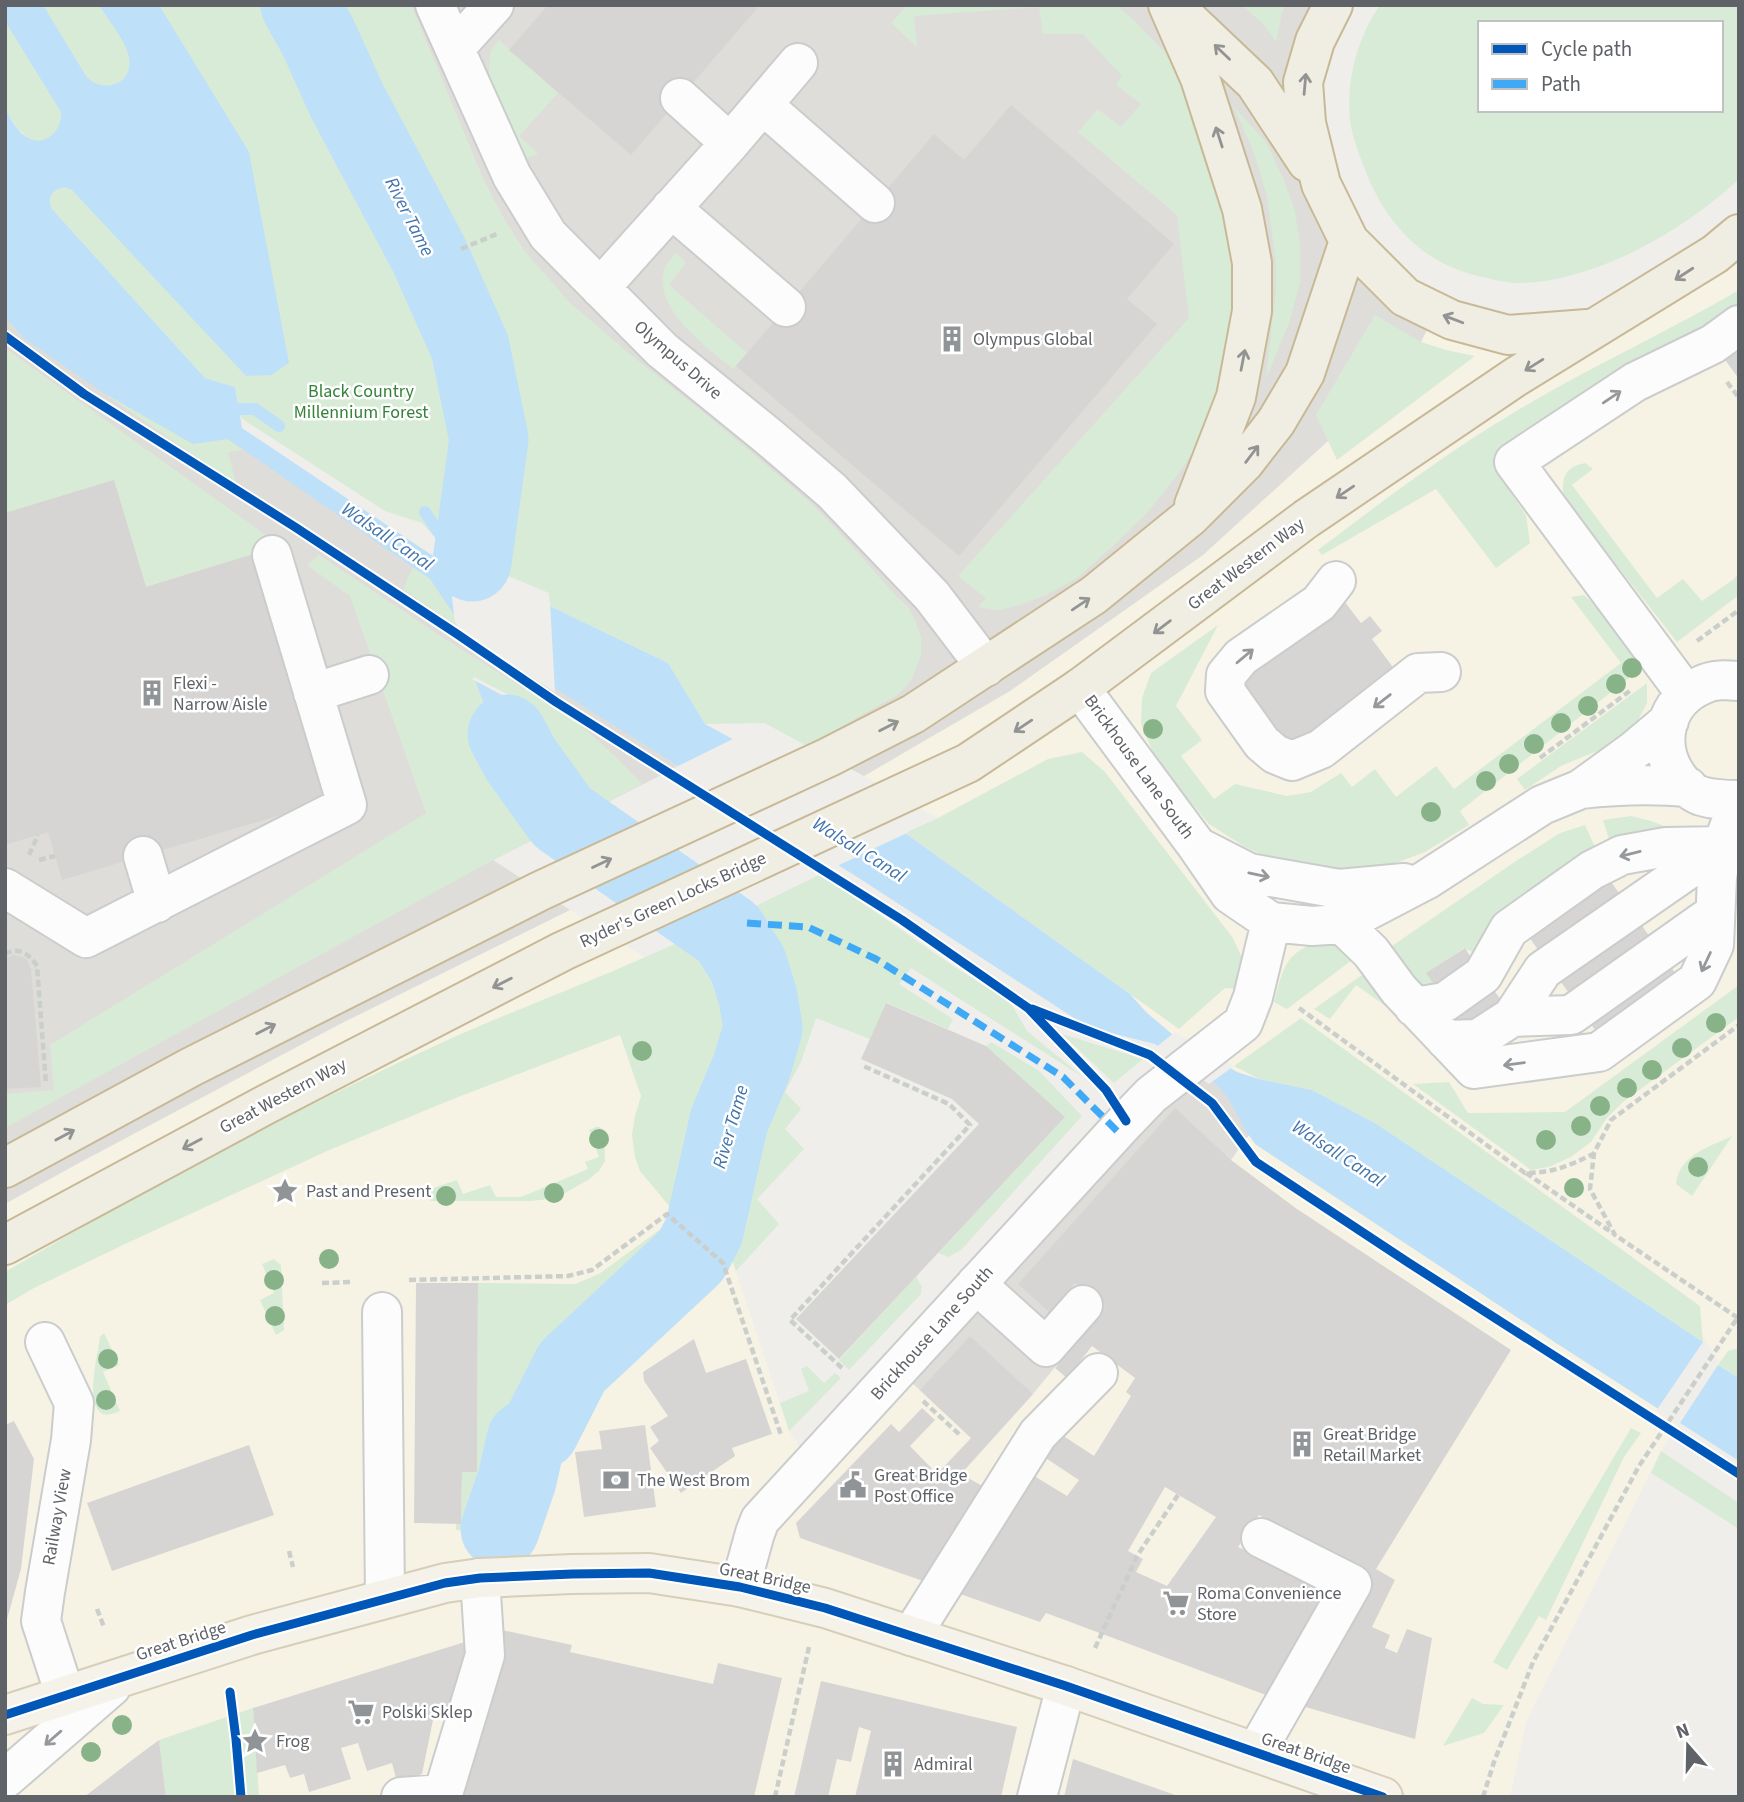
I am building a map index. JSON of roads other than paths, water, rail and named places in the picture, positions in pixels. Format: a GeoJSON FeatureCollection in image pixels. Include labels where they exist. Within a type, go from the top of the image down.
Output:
{"type":"FeatureCollection","features":[{"type":"Feature","properties":{"kind":"highway"},"geometry":{"type":"LineString","coordinates":[[1171,5],[1255,83],[1321,184],[1349,241],[1405,297],[1452,320],[1508,335],[1592,329]]}},
{"type":"Feature","properties":{"kind":"highway"},"geometry":{"type":"LineString","coordinates":[[1171,5],[1200,78],[1242,209],[1252,263],[1252,312],[1236,397],[1190,517]]}},
{"type":"Feature","properties":{"kind":"highway"},"geometry":{"type":"LineString","coordinates":[[1321,184],[1306,122],[1303,82],[1315,41],[1333,5]]}},
{"type":"Feature","properties":{"kind":"highway","name":"Great Western Way"},"geometry":{"type":"LineString","coordinates":[[898,795],[968,762],[1080,688],[1306,519],[1517,376],[1716,254],[1739,234]]}},
{"type":"Feature","properties":{"kind":"highway"},"geometry":{"type":"LineString","coordinates":[[5,1168],[191,1067],[540,891],[829,757],[913,714],[1094,595],[1190,517],[1244,463],[1276,422],[1305,373],[1349,241]]}},
{"type":"Feature","properties":{"kind":"highway","name":"Ryder's Green Locks Bridge"},"geometry":{"type":"LineString","coordinates":[[563,951],[898,795]]}},
{"type":"Feature","properties":{"kind":"highway","name":"Great Western Way"},"geometry":{"type":"LineString","coordinates":[[5,1245],[265,1105],[563,951]]}},
{"type":"Feature","properties":{"kind":"main road","name":"Great Bridge"},"geometry":{"type":"LineString","coordinates":[[5,1715],[251,1635],[461,1579],[640,1573],[740,1587],[825,1608],[1066,1686],[1383,1797]]}},
{"type":"Feature","properties":{"kind":"street","name":"Olympus Drive"},"geometry":{"type":"LineString","coordinates":[[435,5],[513,176],[548,235],[662,350],[832,491],[932,597],[986,667]]}},
{"type":"Feature","properties":{"kind":"street"},"geometry":{"type":"LineString","coordinates":[[454,48],[494,5]]}},
{"type":"Feature","properties":{"kind":"street"},"geometry":{"type":"LineString","coordinates":[[600,288],[798,63]]}},
{"type":"Feature","properties":{"kind":"street"},"geometry":{"type":"LineString","coordinates":[[680,98],[730,143]]}},
{"type":"Feature","properties":{"kind":"street"},"geometry":{"type":"LineString","coordinates":[[763,105],[875,203]]}},
{"type":"Feature","properties":{"kind":"street"},"geometry":{"type":"LineString","coordinates":[[671,208],[786,307]]}},
{"type":"Feature","properties":{"kind":"street"},"geometry":{"type":"LineString","coordinates":[[1739,325],[1713,344],[1635,382],[1514,462],[1677,708],[1666,727],[1665,745],[1670,766],[1682,783],[1698,795],[1718,800],[1739,800]]}},
{"type":"Feature","properties":{"kind":"street"},"geometry":{"type":"LineString","coordinates":[[5,888],[86,938],[157,903],[261,835],[347,805],[272,555]]}},
{"type":"Feature","properties":{"kind":"street"},"geometry":{"type":"LineString","coordinates":[[1336,581],[1318,603],[1241,657],[1226,675],[1225,691],[1262,743],[1275,754],[1292,761],[1321,749],[1418,673],[1441,672]]}},
{"type":"Feature","properties":{"kind":"street"},"geometry":{"type":"LineString","coordinates":[[313,693],[369,675]]}},
{"type":"Feature","properties":{"kind":"street","name":"Brickhouse Lane South"},"geometry":{"type":"LineString","coordinates":[[1080,688],[1230,894],[1271,922],[1312,926],[1342,924],[1426,880],[1542,805],[1581,789],[1632,752],[1703,684],[1721,680],[1739,681]]}},
{"type":"Feature","properties":{"kind":"street","name":"Brickhouse Lane South"},"geometry":{"type":"LineString","coordinates":[[1581,789],[1623,784],[1688,787]]}},
{"type":"Feature","properties":{"kind":"street"},"geometry":{"type":"LineString","coordinates":[[1511,1017],[1543,970],[1711,846],[1739,800]]}},
{"type":"Feature","properties":{"kind":"street","name":"Brickhouse Lane South"},"geometry":{"type":"LineString","coordinates":[[1197,846],[1249,873],[1339,889],[1426,880]]}},
{"type":"Feature","properties":{"kind":"street"},"geometry":{"type":"LineString","coordinates":[[1414,1007],[1445,1002],[1483,975],[1509,929],[1592,870],[1622,855],[1666,846],[1711,846]]}},
{"type":"Feature","properties":{"kind":"street"},"geometry":{"type":"LineString","coordinates":[[1342,924],[1371,952],[1414,1007],[1474,1069],[1600,1052],[1697,981],[1714,945],[1715,903],[1711,846]]}},
{"type":"Feature","properties":{"kind":"street"},"geometry":{"type":"LineString","coordinates":[[143,856],[157,903]]}},
{"type":"Feature","properties":{"kind":"street"},"geometry":{"type":"LineString","coordinates":[[1446,1040],[1478,1039],[1511,1017],[1562,999],[1715,903]]}},
{"type":"Feature","properties":{"kind":"street","name":"Brickhouse Lane South"},"geometry":{"type":"LineString","coordinates":[[740,1587],[760,1520],[933,1354],[976,1284],[1050,1226],[1079,1194],[1151,1095],[1243,1023],[1253,997],[1271,922]]}},
{"type":"Feature","properties":{"kind":"street"},"geometry":{"type":"LineString","coordinates":[[976,1284],[1046,1347],[1083,1305]]}},
{"type":"Feature","properties":{"kind":"street"},"geometry":{"type":"LineString","coordinates":[[373,1297],[385,1598]]}},
{"type":"Feature","properties":{"kind":"street","name":"Railway View"},"geometry":{"type":"LineString","coordinates":[[45,1342],[74,1403],[71,1440],[41,1621],[65,1695]]}},
{"type":"Feature","properties":{"kind":"street"},"geometry":{"type":"LineString","coordinates":[[911,1636],[1038,1434],[1098,1373]]}},
{"type":"Feature","properties":{"kind":"street"},"geometry":{"type":"LineString","coordinates":[[1256,1752],[1352,1584],[1336,1569],[1261,1538]]}},
{"type":"Feature","properties":{"kind":"street"},"geometry":{"type":"LineString","coordinates":[[401,1797],[443,1794],[485,1655],[480,1578]]}},
{"type":"Feature","properties":{"kind":"street"},"geometry":{"type":"LineString","coordinates":[[5,1779],[123,1677]]}},
{"type":"Feature","properties":{"kind":"street"},"geometry":{"type":"LineString","coordinates":[[1037,1797],[1066,1686]]}},
{"type":"Feature","properties":{"kind":"water","name":"Walsall Canal"},"geometry":{"type":"Polygon","coordinates":[[[5,5],[43,5],[86,76],[93,82],[108,85],[116,84],[127,74],[129,57],[121,38],[99,5],[159,5],[249,152],[289,363],[271,375],[246,376],[72,190],[65,187],[57,190],[50,201],[52,209],[205,378],[235,387],[242,428],[439,560],[455,560],[668,663],[705,724],[905,833],[1130,994],[1172,1034],[1237,1072],[1312,1090],[1375,1123],[1703,1342],[1718,1365],[1739,1378],[1739,1461],[1255,1144],[1218,1086],[1155,1044],[1095,1029],[1071,1016],[851,873],[466,632],[430,579],[228,439],[193,444],[102,392],[25,339],[5,317],[5,109],[22,133],[38,140],[45,139],[55,131],[59,126],[61,112],[5,21],[5,5]]]}},
{"type":"Feature","properties":{"kind":"water"},"geometry":{"type":"Polygon","coordinates":[[[475,680],[530,710],[529,758],[578,817],[563,825],[513,765],[494,730],[475,680]]]}},
{"type":"Feature","properties":{"kind":"waterway","name":"River Tame"},"geometry":{"type":"LineString","coordinates":[[300,5],[347,101],[429,255],[470,347],[489,439],[472,562]]}},
{"type":"Feature","properties":{"kind":"waterway"},"geometry":{"type":"LineString","coordinates":[[239,409],[255,409],[279,426]]}},
{"type":"Feature","properties":{"kind":"waterway","name":"Walsall Canal"},"geometry":{"type":"LineString","coordinates":[[425,512],[445,542],[445,560]]}},
{"type":"Feature","properties":{"kind":"waterway","name":"River Tame"},"geometry":{"type":"LineString","coordinates":[[500,1529],[517,1480],[526,1440],[540,1430],[572,1367],[691,1256],[704,1231],[729,1121],[752,1066],[763,1028],[758,997],[748,965],[728,933],[562,817],[521,760],[507,734]]}},
{"type":"Feature","properties":{"kind":"place","name":"Olympus Global"},"geometry":{"type":"Point","coordinates":[952,339]}},
{"type":"Feature","properties":{"kind":"place","name":"Flexi - Narrow Aisle"},"geometry":{"type":"Point","coordinates":[152,693]}},
{"type":"Feature","properties":{"kind":"place","name":"Past and Present"},"geometry":{"type":"Point","coordinates":[285,1191]}},
{"type":"Feature","properties":{"kind":"place","name":"Great Bridge Retail Market"},"geometry":{"type":"Point","coordinates":[1302,1444]}},
{"type":"Feature","properties":{"kind":"place","name":"The West Brom"},"geometry":{"type":"Point","coordinates":[616,1480]}},
{"type":"Feature","properties":{"kind":"place","name":"Great Bridge Post Office"},"geometry":{"type":"Point","coordinates":[853,1485]}},
{"type":"Feature","properties":{"kind":"place","name":"Roma Convenience Store"},"geometry":{"type":"Point","coordinates":[1176,1603]}},
{"type":"Feature","properties":{"kind":"place","name":"Polski Sklep"},"geometry":{"type":"Point","coordinates":[361,1712]}},
{"type":"Feature","properties":{"kind":"place","name":"Frog"},"geometry":{"type":"Point","coordinates":[255,1741]}},
{"type":"Feature","properties":{"kind":"place","name":"Admiral"},"geometry":{"type":"Point","coordinates":[893,1764]}},
{"type":"Feature","properties":{"kind":"park label","name":"Black Country Millennium Forest"},"geometry":{"type":"Point","coordinates":[361,401]}}]}
